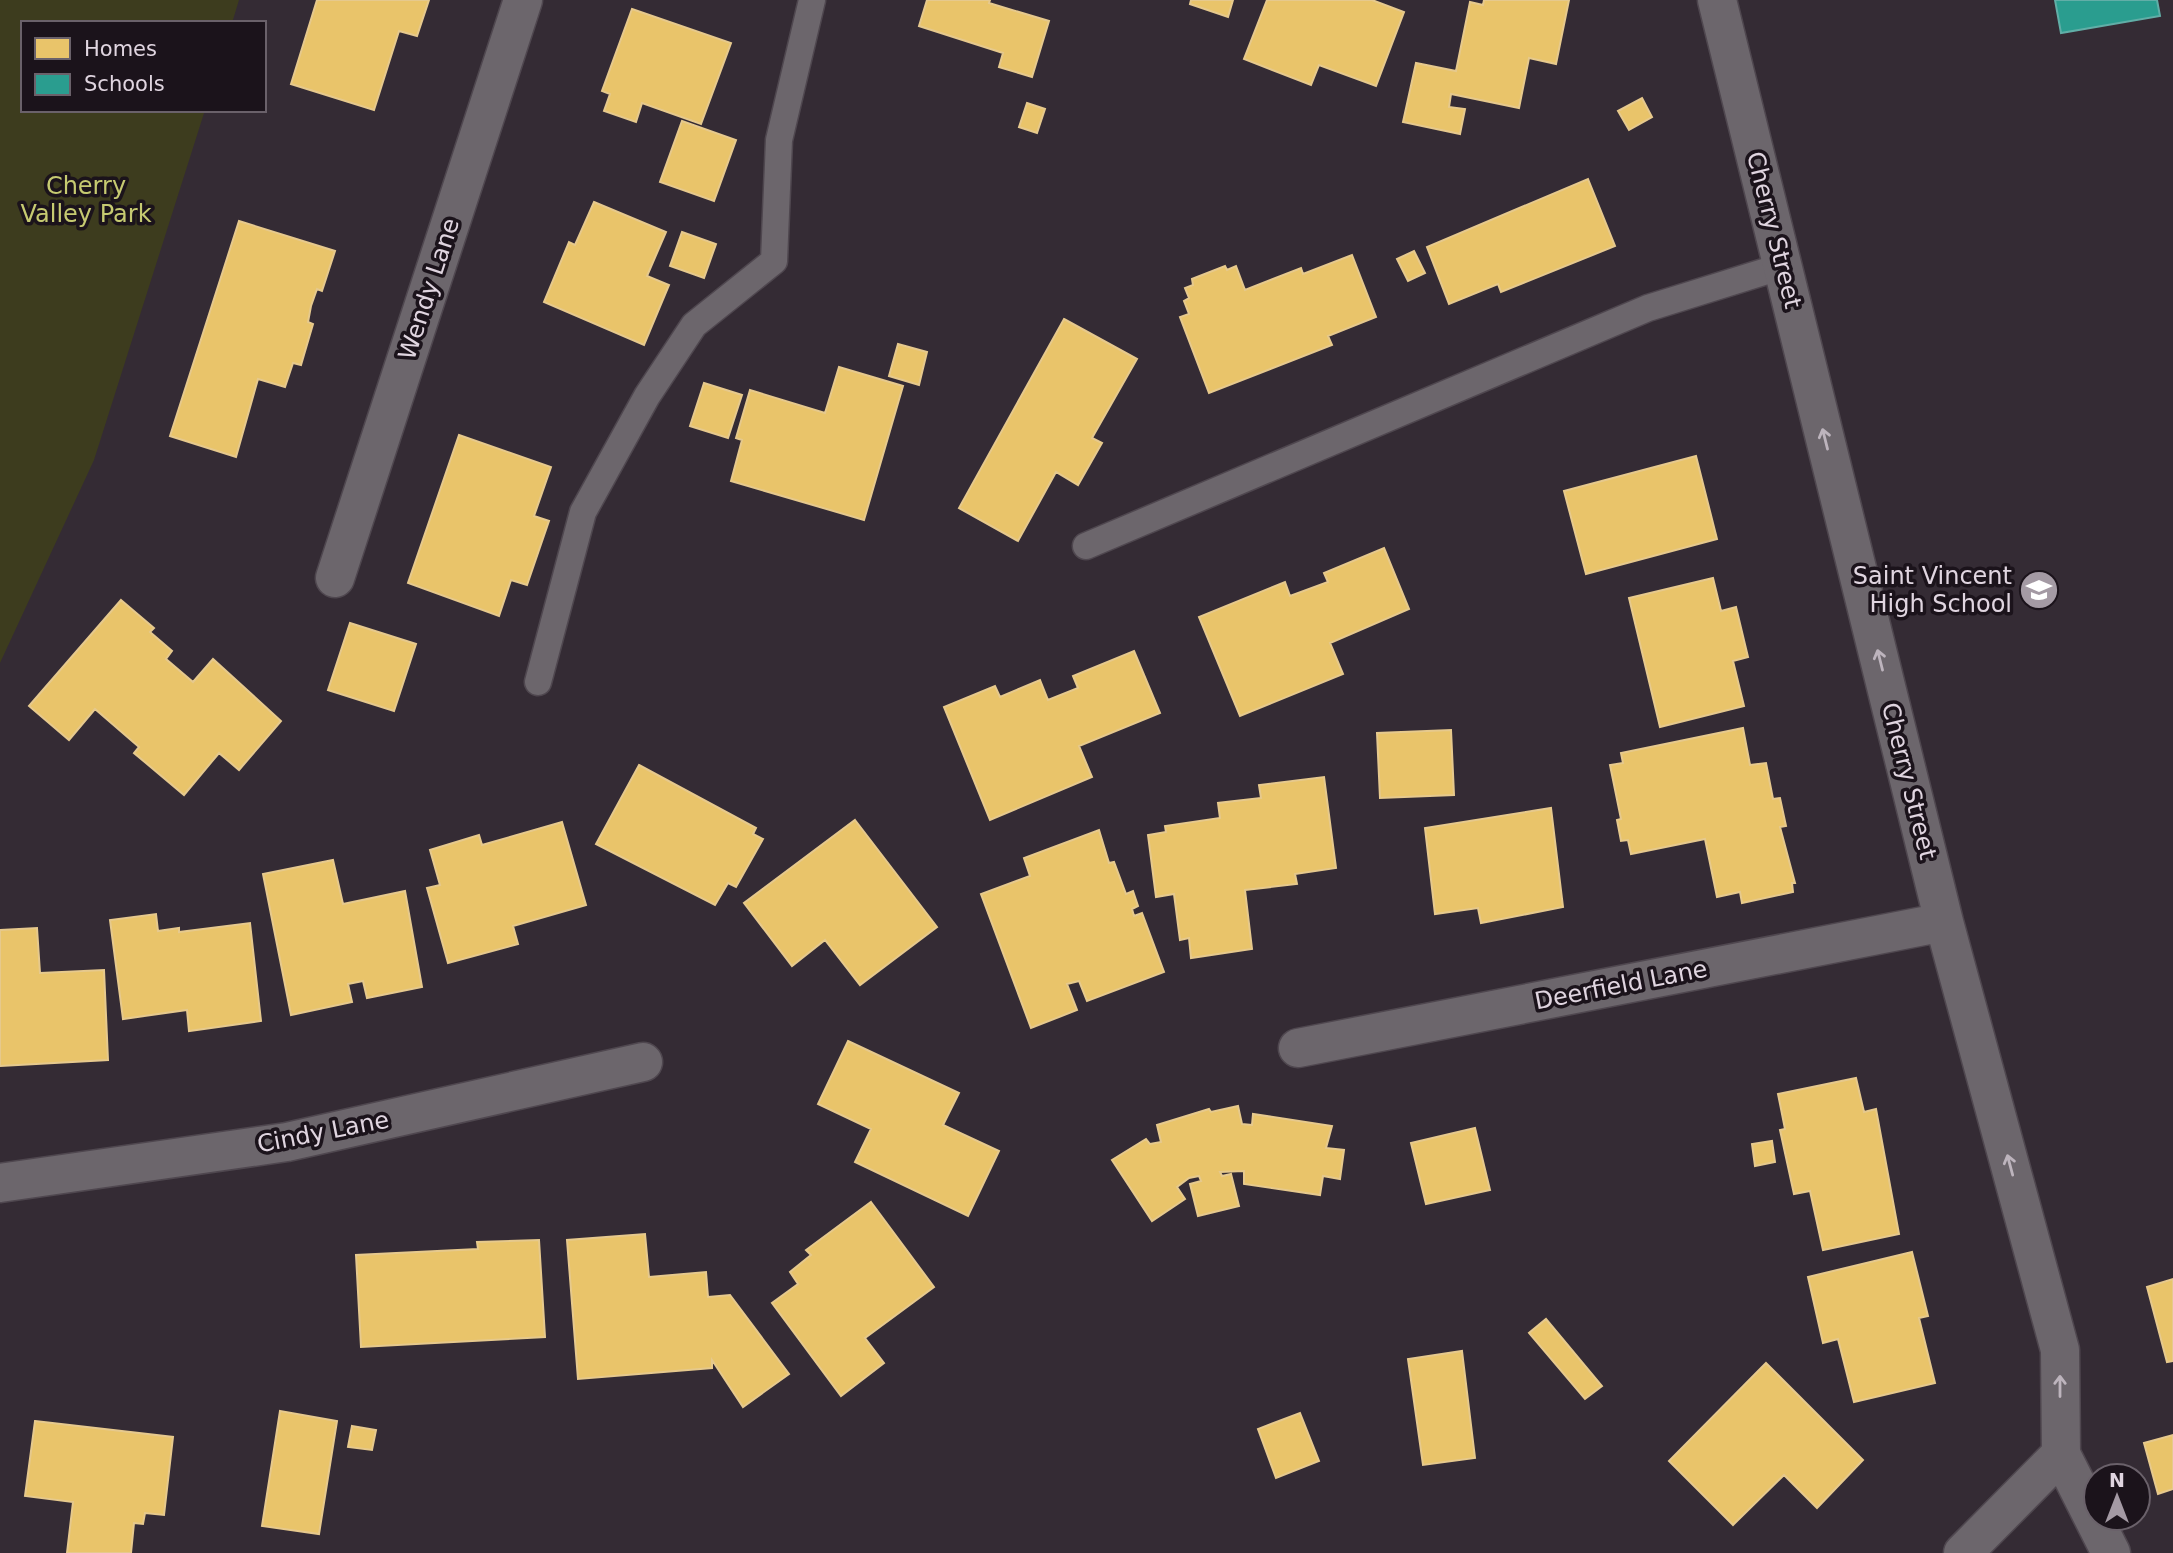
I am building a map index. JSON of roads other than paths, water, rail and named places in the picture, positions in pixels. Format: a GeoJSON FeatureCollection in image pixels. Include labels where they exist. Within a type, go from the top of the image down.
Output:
{"type":"FeatureCollection","features":[{"type":"Feature","properties":{"kind":"street","name":"Wendy Lane"},"geometry":{"type":"LineString","coordinates":[[335,578],[523,0]]}},
{"type":"Feature","properties":{"kind":"street","name":"Cherry Street"},"geometry":{"type":"LineString","coordinates":[[1717,0],[1944,922],[2060,1350],[2061,1454],[2111,1553]]}},
{"type":"Feature","properties":{"kind":"street","name":"Deerfield Lane"},"geometry":{"type":"LineString","coordinates":[[1298,1048],[1944,922]]}},
{"type":"Feature","properties":{"kind":"street","name":"Cindy Lane"},"geometry":{"type":"LineString","coordinates":[[0,1183],[287,1142],[643,1062]]}},
{"type":"Feature","properties":{"kind":"street"},"geometry":{"type":"LineString","coordinates":[[1963,1553],[2061,1454]]}},
{"type":"Feature","properties":{"kind":"lane"},"geometry":{"type":"LineString","coordinates":[[538,682],[583,512],[640,407],[694,325],[774,261],[779,140],[812,0]]}},
{"type":"Feature","properties":{"kind":"lane"},"geometry":{"type":"LineString","coordinates":[[1086,546],[1648,308],[1783,266]]}},
{"type":"Feature","properties":{"kind":"place","name":"Saint Vincent High School"},"geometry":{"type":"Point","coordinates":[2039,590]}},
{"type":"Feature","properties":{"kind":"park label","name":"Cherry Valley Park"},"geometry":{"type":"Point","coordinates":[86,200]}}]}
